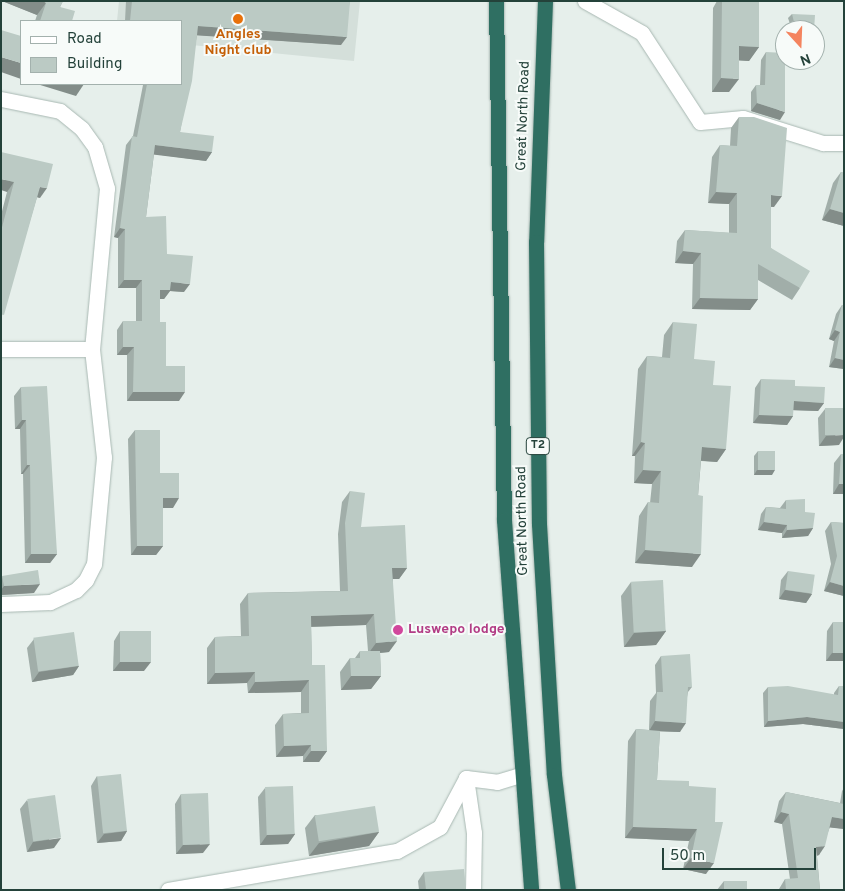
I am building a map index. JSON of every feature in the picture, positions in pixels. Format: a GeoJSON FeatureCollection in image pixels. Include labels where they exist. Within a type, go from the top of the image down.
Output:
{"type":"FeatureCollection","features":[{"type":"Feature","properties":{"kind":"highway","name":"Great North Road"},"geometry":{"type":"LineString","coordinates":[[496,1],[504,520],[531,890]]}},
{"type":"Feature","properties":{"kind":"highway","name":"Great North Road"},"geometry":{"type":"LineString","coordinates":[[545,1],[536,242],[539,542],[554,775],[568,890]]}},
{"type":"Feature","properties":{"kind":"street"},"geometry":{"type":"LineString","coordinates":[[585,1],[642,33],[700,122],[742,118],[823,143],[844,144]]}},
{"type":"Feature","properties":{"kind":"street"},"geometry":{"type":"LineString","coordinates":[[1,99],[60,111],[82,129],[97,154],[107,188],[92,349],[104,457],[94,564],[86,580],[76,590],[50,602],[1,604]]}},
{"type":"Feature","properties":{"kind":"street"},"geometry":{"type":"LineString","coordinates":[[1,349],[92,349]]}},
{"type":"Feature","properties":{"kind":"street"},"geometry":{"type":"LineString","coordinates":[[466,778],[497,782],[523,774]]}},
{"type":"Feature","properties":{"kind":"street"},"geometry":{"type":"LineString","coordinates":[[168,890],[398,851],[440,827],[466,778]]}},
{"type":"Feature","properties":{"kind":"street"},"geometry":{"type":"LineString","coordinates":[[466,778],[474,833],[473,890]]}},
{"type":"Feature","properties":{"kind":"shaded area"},"geometry":{"type":"Polygon","coordinates":[[[119,1],[360,1],[354,61],[182,44],[182,20],[117,20],[119,1]]]}},
{"type":"Feature","properties":{"kind":"building"},"geometry":{"type":"Polygon","coordinates":[[[43,1],[63,1],[60,7],[75,11],[72,20],[40,20],[46,3],[43,1]]]}},
{"type":"Feature","properties":{"kind":"building"},"geometry":{"type":"Polygon","coordinates":[[[132,1],[350,1],[347,37],[198,26],[192,81],[180,132],[214,136],[212,152],[155,145],[146,217],[166,216],[167,254],[193,256],[190,284],[171,282],[170,290],[160,290],[160,322],[166,322],[166,366],[185,366],[185,392],[133,392],[134,347],[123,347],[123,321],[142,321],[142,280],[124,280],[125,229],[120,228],[132,136],[137,137],[147,85],[182,85],[182,20],[130,20],[132,1]]]}},
{"type":"Feature","properties":{"kind":"building"},"geometry":{"type":"Polygon","coordinates":[[[722,1],[759,1],[759,47],[739,46],[739,79],[721,78],[722,1]]]}},
{"type":"Feature","properties":{"kind":"building"},"geometry":{"type":"Polygon","coordinates":[[[792,14],[815,15],[815,20],[794,20],[792,14]]]}},
{"type":"Feature","properties":{"kind":"building"},"geometry":{"type":"Polygon","coordinates":[[[1,30],[20,36],[20,63],[1,57],[1,30]]]}},
{"type":"Feature","properties":{"kind":"building"},"geometry":{"type":"Polygon","coordinates":[[[766,52],[775,52],[775,70],[785,70],[785,112],[757,103],[756,85],[765,85],[766,52]]]}},
{"type":"Feature","properties":{"kind":"building"},"geometry":{"type":"Polygon","coordinates":[[[739,117],[754,117],[787,128],[782,196],[771,195],[771,248],[810,271],[800,288],[758,264],[758,299],[700,298],[701,253],[683,251],[685,230],[737,233],[737,193],[716,192],[720,145],[737,146],[739,117]]]}},
{"type":"Feature","properties":{"kind":"building"},"geometry":{"type":"Polygon","coordinates":[[[1,152],[53,164],[47,188],[40,187],[4,315],[1,314],[1,231],[14,182],[1,179],[1,152]]]}},
{"type":"Feature","properties":{"kind":"building"},"geometry":{"type":"Polygon","coordinates":[[[841,172],[844,173],[844,213],[830,209],[841,172]]]}},
{"type":"Feature","properties":{"kind":"building"},"geometry":{"type":"Polygon","coordinates":[[[842,305],[844,305],[844,360],[835,358],[840,332],[835,330],[842,305]]]}},
{"type":"Feature","properties":{"kind":"building"},"geometry":{"type":"Polygon","coordinates":[[[673,322],[697,324],[694,359],[715,361],[713,385],[731,386],[726,449],[702,447],[698,495],[703,496],[701,554],[645,550],[648,502],[659,503],[661,471],[643,470],[645,443],[641,442],[647,356],[670,358],[673,322]]]}},
{"type":"Feature","properties":{"kind":"building"},"geometry":{"type":"Polygon","coordinates":[[[761,379],[795,380],[795,386],[825,387],[824,403],[794,401],[793,416],[759,415],[761,379]]]}},
{"type":"Feature","properties":{"kind":"building"},"geometry":{"type":"Polygon","coordinates":[[[47,386],[57,554],[31,554],[30,465],[27,465],[26,420],[22,420],[21,387],[47,386]]]}},
{"type":"Feature","properties":{"kind":"building"},"geometry":{"type":"Polygon","coordinates":[[[825,408],[844,408],[844,435],[825,435],[825,408]]]}},
{"type":"Feature","properties":{"kind":"building"},"geometry":{"type":"Polygon","coordinates":[[[135,430],[160,430],[160,473],[179,473],[179,498],[163,498],[163,546],[137,546],[135,430]]]}},
{"type":"Feature","properties":{"kind":"building"},"geometry":{"type":"Polygon","coordinates":[[[758,451],[775,451],[775,470],[758,470],[758,451]]]}},
{"type":"Feature","properties":{"kind":"building"},"geometry":{"type":"Polygon","coordinates":[[[841,454],[844,454],[844,484],[839,484],[841,454]]]}},
{"type":"Feature","properties":{"kind":"building"},"geometry":{"type":"Polygon","coordinates":[[[350,491],[365,493],[361,527],[405,525],[407,568],[392,568],[397,641],[376,643],[374,614],[311,616],[312,665],[325,665],[327,751],[311,751],[311,745],[284,746],[283,714],[309,713],[309,680],[255,682],[255,672],[215,673],[215,637],[249,636],[248,593],[348,591],[345,523],[350,491]]]}},
{"type":"Feature","properties":{"kind":"building"},"geometry":{"type":"Polygon","coordinates":[[[805,499],[805,512],[815,513],[813,528],[787,530],[787,525],[764,522],[766,507],[786,509],[786,500],[805,499]]]}},
{"type":"Feature","properties":{"kind":"building"},"geometry":{"type":"Polygon","coordinates":[[[831,522],[844,523],[844,586],[830,582],[837,556],[831,522]]]}},
{"type":"Feature","properties":{"kind":"building"},"geometry":{"type":"Polygon","coordinates":[[[38,570],[40,584],[4,586],[2,576],[38,570]]]}},
{"type":"Feature","properties":{"kind":"building"},"geometry":{"type":"Polygon","coordinates":[[[788,571],[815,575],[812,594],[785,590],[788,571]]]}},
{"type":"Feature","properties":{"kind":"building"},"geometry":{"type":"Polygon","coordinates":[[[663,580],[666,631],[634,633],[631,582],[663,580]]]}},
{"type":"Feature","properties":{"kind":"building"},"geometry":{"type":"Polygon","coordinates":[[[833,622],[844,622],[844,653],[833,653],[833,622]]]}},
{"type":"Feature","properties":{"kind":"building"},"geometry":{"type":"Polygon","coordinates":[[[120,631],[151,631],[151,662],[120,662],[120,631]]]}},
{"type":"Feature","properties":{"kind":"building"},"geometry":{"type":"Polygon","coordinates":[[[74,632],[79,666],[38,671],[33,638],[74,632]]]}},
{"type":"Feature","properties":{"kind":"building"},"geometry":{"type":"Polygon","coordinates":[[[360,651],[380,651],[381,676],[351,676],[350,658],[360,658],[360,651]]]}},
{"type":"Feature","properties":{"kind":"building"},"geometry":{"type":"Polygon","coordinates":[[[690,654],[692,687],[688,687],[686,723],[655,721],[657,692],[663,692],[661,656],[690,654]]]}},
{"type":"Feature","properties":{"kind":"building"},"geometry":{"type":"Polygon","coordinates":[[[788,686],[838,695],[839,686],[844,686],[844,722],[807,717],[768,721],[768,687],[788,686]]]}},
{"type":"Feature","properties":{"kind":"building"},"geometry":{"type":"Polygon","coordinates":[[[636,729],[660,731],[657,780],[689,781],[689,786],[716,788],[715,822],[723,822],[714,863],[691,858],[697,829],[633,827],[636,729]]]}},
{"type":"Feature","properties":{"kind":"building"},"geometry":{"type":"Polygon","coordinates":[[[121,774],[127,831],[103,833],[97,777],[121,774]]]}},
{"type":"Feature","properties":{"kind":"building"},"geometry":{"type":"Polygon","coordinates":[[[293,786],[295,834],[267,835],[265,787],[293,786]]]}},
{"type":"Feature","properties":{"kind":"building"},"geometry":{"type":"Polygon","coordinates":[[[786,792],[844,804],[844,819],[832,817],[825,846],[816,847],[820,890],[786,890],[785,879],[798,878],[789,814],[781,812],[786,792]]]}},
{"type":"Feature","properties":{"kind":"building"},"geometry":{"type":"Polygon","coordinates":[[[208,793],[210,844],[183,845],[181,794],[208,793]]]}},
{"type":"Feature","properties":{"kind":"building"},"geometry":{"type":"Polygon","coordinates":[[[55,795],[61,838],[33,841],[27,799],[55,795]]]}},
{"type":"Feature","properties":{"kind":"building"},"geometry":{"type":"Polygon","coordinates":[[[375,806],[379,832],[319,841],[315,816],[375,806]]]}},
{"type":"Feature","properties":{"kind":"building"},"geometry":{"type":"Polygon","coordinates":[[[464,869],[466,890],[426,890],[424,872],[464,869]]]}},
{"type":"Feature","properties":{"kind":"building"},"geometry":{"type":"Polygon","coordinates":[[[724,881],[747,881],[747,890],[724,890],[724,881]]]}},
{"type":"Feature","properties":{"kind":"place","name":"Angles Night club"},"geometry":{"type":"Point","coordinates":[238,19]}},
{"type":"Feature","properties":{"kind":"place","name":"Luswepo lodge"},"geometry":{"type":"Point","coordinates":[398,630]}}]}
